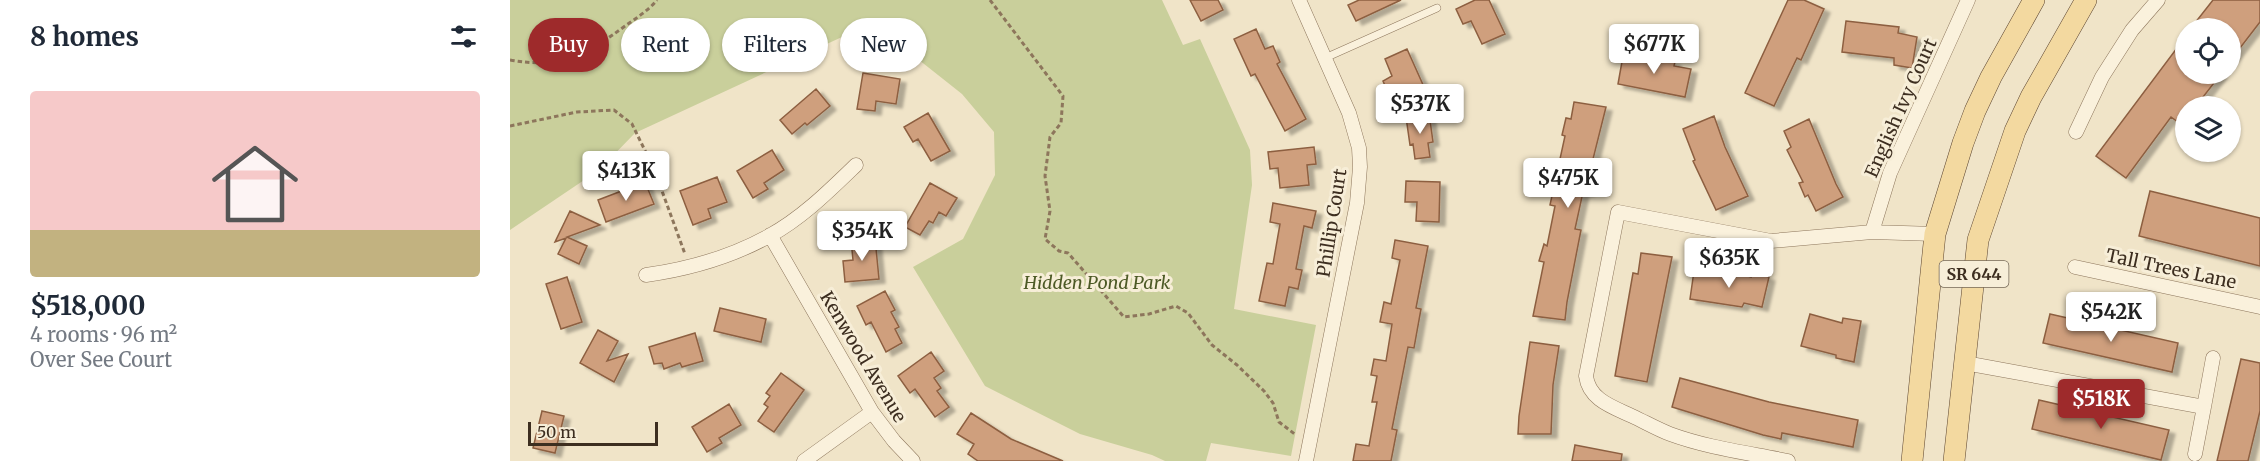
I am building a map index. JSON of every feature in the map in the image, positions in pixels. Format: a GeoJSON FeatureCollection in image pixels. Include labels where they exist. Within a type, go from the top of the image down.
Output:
{"type":"FeatureCollection","features":[{"type":"Feature","properties":{"kind":"main road","name":"SR 644"},"geometry":{"type":"LineString","coordinates":[[1912,461],[1935,234],[1975,111],[1991,77],[2034,0]]}},
{"type":"Feature","properties":{"kind":"main road","name":"SR 644"},"geometry":{"type":"LineString","coordinates":[[1954,461],[1978,240],[2002,163],[2031,97],[2086,0]]}},
{"type":"Feature","properties":{"kind":"street","name":"Phillip Court"},"geometry":{"type":"LineString","coordinates":[[1299,0],[1349,113],[1359,148],[1360,167],[1357,202],[1306,461]]}},
{"type":"Feature","properties":{"kind":"street","name":"English Ivy Court"},"geometry":{"type":"LineString","coordinates":[[1872,232],[1890,173],[1902,151],[1968,0]]}},
{"type":"Feature","properties":{"kind":"street"},"geometry":{"type":"LineString","coordinates":[[2076,132],[2102,77],[2132,30],[2158,0]]}},
{"type":"Feature","properties":{"kind":"street"},"geometry":{"type":"LineString","coordinates":[[646,276],[723,257],[770,236],[818,202],[856,165]]}},
{"type":"Feature","properties":{"kind":"street"},"geometry":{"type":"LineString","coordinates":[[1788,461],[1702,444],[1669,434],[1604,403],[1591,393],[1587,386],[1586,376],[1618,212],[1771,241],[1872,232],[1935,234]]}},
{"type":"Feature","properties":{"kind":"street","name":"Kenwood Avenue"},"geometry":{"type":"LineString","coordinates":[[770,236],[872,412],[913,461]]}},
{"type":"Feature","properties":{"kind":"street","name":"Tall Trees Lane"},"geometry":{"type":"LineString","coordinates":[[2075,267],[2260,307]]}},
{"type":"Feature","properties":{"kind":"street"},"geometry":{"type":"LineString","coordinates":[[2195,453],[2213,358]]}},
{"type":"Feature","properties":{"kind":"street"},"geometry":{"type":"LineString","coordinates":[[1965,363],[2204,406]]}},
{"type":"Feature","properties":{"kind":"street"},"geometry":{"type":"LineString","coordinates":[[804,461],[872,412]]}},
{"type":"Feature","properties":{"kind":"lane"},"geometry":{"type":"LineString","coordinates":[[1324,58],[1437,8]]}},
{"type":"Feature","properties":{"kind":"path"},"geometry":{"type":"LineString","coordinates":[[510,60],[534,65],[579,56],[611,37],[657,0]]}},
{"type":"Feature","properties":{"kind":"path"},"geometry":{"type":"LineString","coordinates":[[990,0],[1063,96],[1061,123],[1050,137],[1045,176],[1050,212],[1045,239],[1059,251],[1068,253],[1124,316],[1149,314],[1176,306],[1188,312],[1212,345],[1237,364],[1264,391],[1273,403],[1279,422],[1310,445]]}},
{"type":"Feature","properties":{"kind":"path"},"geometry":{"type":"LineString","coordinates":[[510,126],[577,112],[614,110],[632,124],[654,169],[689,267]]}},
{"type":"Feature","properties":{"kind":"green space","name":"Hidden Pond Park"},"geometry":{"type":"Polygon","coordinates":[[[510,0],[1162,0],[1183,45],[1200,39],[1250,150],[1252,185],[1234,309],[1316,325],[1291,456],[1211,443],[1206,461],[1165,461],[1080,434],[985,386],[913,267],[963,239],[995,175],[994,132],[962,94],[927,66],[927,18],[840,18],[840,38],[828,43],[828,18],[722,18],[722,72],[766,72],[635,133],[599,170],[510,230],[510,0]]]}},
{"type":"Feature","properties":{"kind":"building"},"geometry":{"type":"Polygon","coordinates":[[[1190,0],[1218,0],[1223,10],[1201,21],[1190,0]]]}},
{"type":"Feature","properties":{"kind":"building"},"geometry":{"type":"Polygon","coordinates":[[[1359,0],[1401,0],[1356,21],[1348,5],[1359,0]]]}},
{"type":"Feature","properties":{"kind":"building"},"geometry":{"type":"Polygon","coordinates":[[[1475,0],[1489,0],[1505,34],[1482,44],[1471,21],[1463,24],[1456,9],[1475,0]]]}},
{"type":"Feature","properties":{"kind":"building"},"geometry":{"type":"Polygon","coordinates":[[[1788,0],[1804,0],[1824,9],[1801,60],[1797,58],[1774,106],[1745,93],[1788,0]]]}},
{"type":"Feature","properties":{"kind":"building"},"geometry":{"type":"Polygon","coordinates":[[[2213,0],[2260,0],[2260,22],[2241,47],[2241,18],[2199,18],[2213,0]]]}},
{"type":"Feature","properties":{"kind":"building"},"geometry":{"type":"Polygon","coordinates":[[[1846,21],[1899,27],[1898,33],[1917,37],[1912,68],[1894,65],[1894,58],[1842,52],[1846,21]]]}},
{"type":"Feature","properties":{"kind":"building"},"geometry":{"type":"Polygon","coordinates":[[[1256,29],[1265,49],[1273,46],[1280,62],[1277,64],[1306,119],[1285,131],[1255,74],[1251,76],[1234,39],[1256,29]]]}},
{"type":"Feature","properties":{"kind":"building"},"geometry":{"type":"Polygon","coordinates":[[[1407,49],[1424,87],[1392,102],[1383,81],[1392,76],[1385,59],[1407,49]]]}},
{"type":"Feature","properties":{"kind":"building"},"geometry":{"type":"Polygon","coordinates":[[[1642,51],[1658,55],[1657,58],[1675,62],[1674,66],[1691,69],[1685,97],[1618,84],[1623,56],[1640,60],[1642,51]]]}},
{"type":"Feature","properties":{"kind":"building"},"geometry":{"type":"Polygon","coordinates":[[[2175,51],[2175,84],[2213,84],[2204,96],[2175,96],[2175,120],[2171,117],[2126,178],[2096,156],[2175,51]]]}},
{"type":"Feature","properties":{"kind":"building"},"geometry":{"type":"Polygon","coordinates":[[[863,73],[900,79],[896,104],[876,101],[875,111],[857,109],[863,73]]]}},
{"type":"Feature","properties":{"kind":"building"},"geometry":{"type":"Polygon","coordinates":[[[816,89],[830,106],[792,134],[780,120],[816,89]]]}},
{"type":"Feature","properties":{"kind":"building"},"geometry":{"type":"Polygon","coordinates":[[[1574,102],[1606,107],[1589,175],[1588,192],[1583,192],[1575,229],[1581,230],[1565,320],[1533,316],[1544,262],[1539,261],[1544,244],[1547,246],[1555,206],[1550,205],[1565,136],[1562,135],[1566,118],[1571,119],[1574,102]]]}},
{"type":"Feature","properties":{"kind":"building"},"geometry":{"type":"Polygon","coordinates":[[[928,113],[950,151],[931,161],[918,139],[913,142],[904,127],[928,113]]]}},
{"type":"Feature","properties":{"kind":"building"},"geometry":{"type":"Polygon","coordinates":[[[1429,113],[1433,142],[1428,143],[1430,157],[1415,159],[1413,144],[1410,145],[1406,117],[1429,113]]]}},
{"type":"Feature","properties":{"kind":"building"},"geometry":{"type":"Polygon","coordinates":[[[1714,116],[1725,147],[1748,196],[1716,210],[1693,161],[1695,160],[1683,129],[1714,116]]]}},
{"type":"Feature","properties":{"kind":"building"},"geometry":{"type":"Polygon","coordinates":[[[1809,119],[1843,197],[1816,211],[1808,195],[1805,197],[1799,183],[1803,182],[1787,150],[1791,147],[1784,131],[1809,119]]]}},
{"type":"Feature","properties":{"kind":"building"},"geometry":{"type":"Polygon","coordinates":[[[1314,147],[1316,164],[1307,165],[1309,185],[1280,188],[1278,168],[1270,169],[1268,152],[1314,147]]]}},
{"type":"Feature","properties":{"kind":"building"},"geometry":{"type":"Polygon","coordinates":[[[772,150],[784,170],[764,183],[768,189],[753,198],[737,171],[772,150]]]}},
{"type":"Feature","properties":{"kind":"building"},"geometry":{"type":"Polygon","coordinates":[[[717,177],[727,202],[708,209],[711,218],[693,225],[680,191],[717,177]]]}},
{"type":"Feature","properties":{"kind":"building"},"geometry":{"type":"Polygon","coordinates":[[[1406,181],[1440,182],[1439,222],[1416,221],[1417,202],[1405,202],[1406,181]]]}},
{"type":"Feature","properties":{"kind":"building"},"geometry":{"type":"Polygon","coordinates":[[[645,182],[654,204],[606,222],[598,200],[645,182]]]}},
{"type":"Feature","properties":{"kind":"building"},"geometry":{"type":"Polygon","coordinates":[[[930,183],[957,198],[946,216],[939,212],[933,223],[929,221],[920,235],[905,227],[930,183]]]}},
{"type":"Feature","properties":{"kind":"building"},"geometry":{"type":"Polygon","coordinates":[[[2150,191],[2260,218],[2260,266],[2139,236],[2150,191]]]}},
{"type":"Feature","properties":{"kind":"building"},"geometry":{"type":"Polygon","coordinates":[[[1273,203],[1316,211],[1312,228],[1304,226],[1296,269],[1302,270],[1298,289],[1289,287],[1285,306],[1259,301],[1267,263],[1273,264],[1280,224],[1270,222],[1273,203]]]}},
{"type":"Feature","properties":{"kind":"building"},"geometry":{"type":"Polygon","coordinates":[[[570,211],[600,225],[567,237],[587,246],[579,264],[558,254],[566,238],[555,242],[570,211]]]}},
{"type":"Feature","properties":{"kind":"building"},"geometry":{"type":"Polygon","coordinates":[[[875,238],[879,279],[845,282],[843,261],[853,260],[851,240],[875,238]]]}},
{"type":"Feature","properties":{"kind":"building"},"geometry":{"type":"Polygon","coordinates":[[[1395,240],[1428,246],[1416,308],[1421,309],[1414,348],[1408,347],[1392,429],[1397,430],[1391,461],[1353,461],[1356,444],[1369,446],[1377,402],[1372,402],[1377,376],[1371,375],[1374,359],[1386,361],[1392,324],[1380,322],[1384,302],[1391,304],[1400,260],[1392,258],[1395,240]]]}},
{"type":"Feature","properties":{"kind":"building"},"geometry":{"type":"Polygon","coordinates":[[[1641,253],[1672,257],[1647,382],[1615,376],[1633,273],[1638,274],[1641,253]]]}},
{"type":"Feature","properties":{"kind":"building"},"geometry":{"type":"Polygon","coordinates":[[[1694,271],[1732,275],[1734,272],[1751,277],[1751,272],[1769,277],[1762,307],[1744,303],[1742,307],[1690,299],[1694,271]]]}},
{"type":"Feature","properties":{"kind":"building"},"geometry":{"type":"Polygon","coordinates":[[[567,277],[582,322],[561,329],[546,284],[567,277]]]}},
{"type":"Feature","properties":{"kind":"building"},"geometry":{"type":"Polygon","coordinates":[[[885,291],[895,310],[891,312],[899,327],[895,329],[902,343],[886,352],[871,322],[866,325],[857,306],[885,291]]]}},
{"type":"Feature","properties":{"kind":"building"},"geometry":{"type":"Polygon","coordinates":[[[720,308],[766,319],[761,342],[714,331],[720,308]]]}},
{"type":"Feature","properties":{"kind":"building"},"geometry":{"type":"Polygon","coordinates":[[[1810,314],[1842,323],[1843,318],[1861,321],[1854,362],[1801,346],[1810,314]]]}},
{"type":"Feature","properties":{"kind":"building"},"geometry":{"type":"Polygon","coordinates":[[[2050,314],[2178,343],[2172,372],[2043,343],[2050,314]]]}},
{"type":"Feature","properties":{"kind":"building"},"geometry":{"type":"Polygon","coordinates":[[[598,330],[618,341],[607,361],[628,354],[614,382],[580,363],[598,330]]]}},
{"type":"Feature","properties":{"kind":"building"},"geometry":{"type":"Polygon","coordinates":[[[695,333],[703,361],[682,367],[680,363],[664,369],[662,363],[654,364],[649,347],[695,333]]]}},
{"type":"Feature","properties":{"kind":"building"},"geometry":{"type":"Polygon","coordinates":[[[1530,342],[1559,346],[1553,385],[1551,434],[1518,434],[1530,342]]]}},
{"type":"Feature","properties":{"kind":"building"},"geometry":{"type":"Polygon","coordinates":[[[931,352],[944,371],[934,378],[941,388],[937,391],[949,407],[935,417],[915,389],[910,393],[898,376],[931,352]]]}},
{"type":"Feature","properties":{"kind":"building"},"geometry":{"type":"Polygon","coordinates":[[[2241,359],[2260,363],[2260,411],[2248,461],[2217,461],[2241,359]]]}},
{"type":"Feature","properties":{"kind":"building"},"geometry":{"type":"Polygon","coordinates":[[[781,373],[804,390],[774,432],[758,421],[768,407],[764,404],[770,396],[766,393],[781,373]]]}},
{"type":"Feature","properties":{"kind":"building"},"geometry":{"type":"Polygon","coordinates":[[[1680,378],[1769,402],[1858,420],[1853,447],[1782,433],[1781,439],[1672,407],[1680,378]]]}},
{"type":"Feature","properties":{"kind":"building"},"geometry":{"type":"Polygon","coordinates":[[[2039,400],[2169,430],[2161,460],[2032,429],[2039,400]]]}},
{"type":"Feature","properties":{"kind":"building"},"geometry":{"type":"Polygon","coordinates":[[[729,404],[741,425],[719,438],[722,443],[707,452],[692,427],[729,404]]]}},
{"type":"Feature","properties":{"kind":"building"},"geometry":{"type":"Polygon","coordinates":[[[542,411],[564,416],[555,453],[533,448],[542,411]]]}},
{"type":"Feature","properties":{"kind":"building"},"geometry":{"type":"Polygon","coordinates":[[[971,413],[1011,439],[1063,461],[978,461],[968,454],[974,444],[957,434],[971,413]]]}},
{"type":"Feature","properties":{"kind":"building"},"geometry":{"type":"Polygon","coordinates":[[[1575,445],[1622,454],[1621,461],[1572,461],[1575,445]]]}}]}
